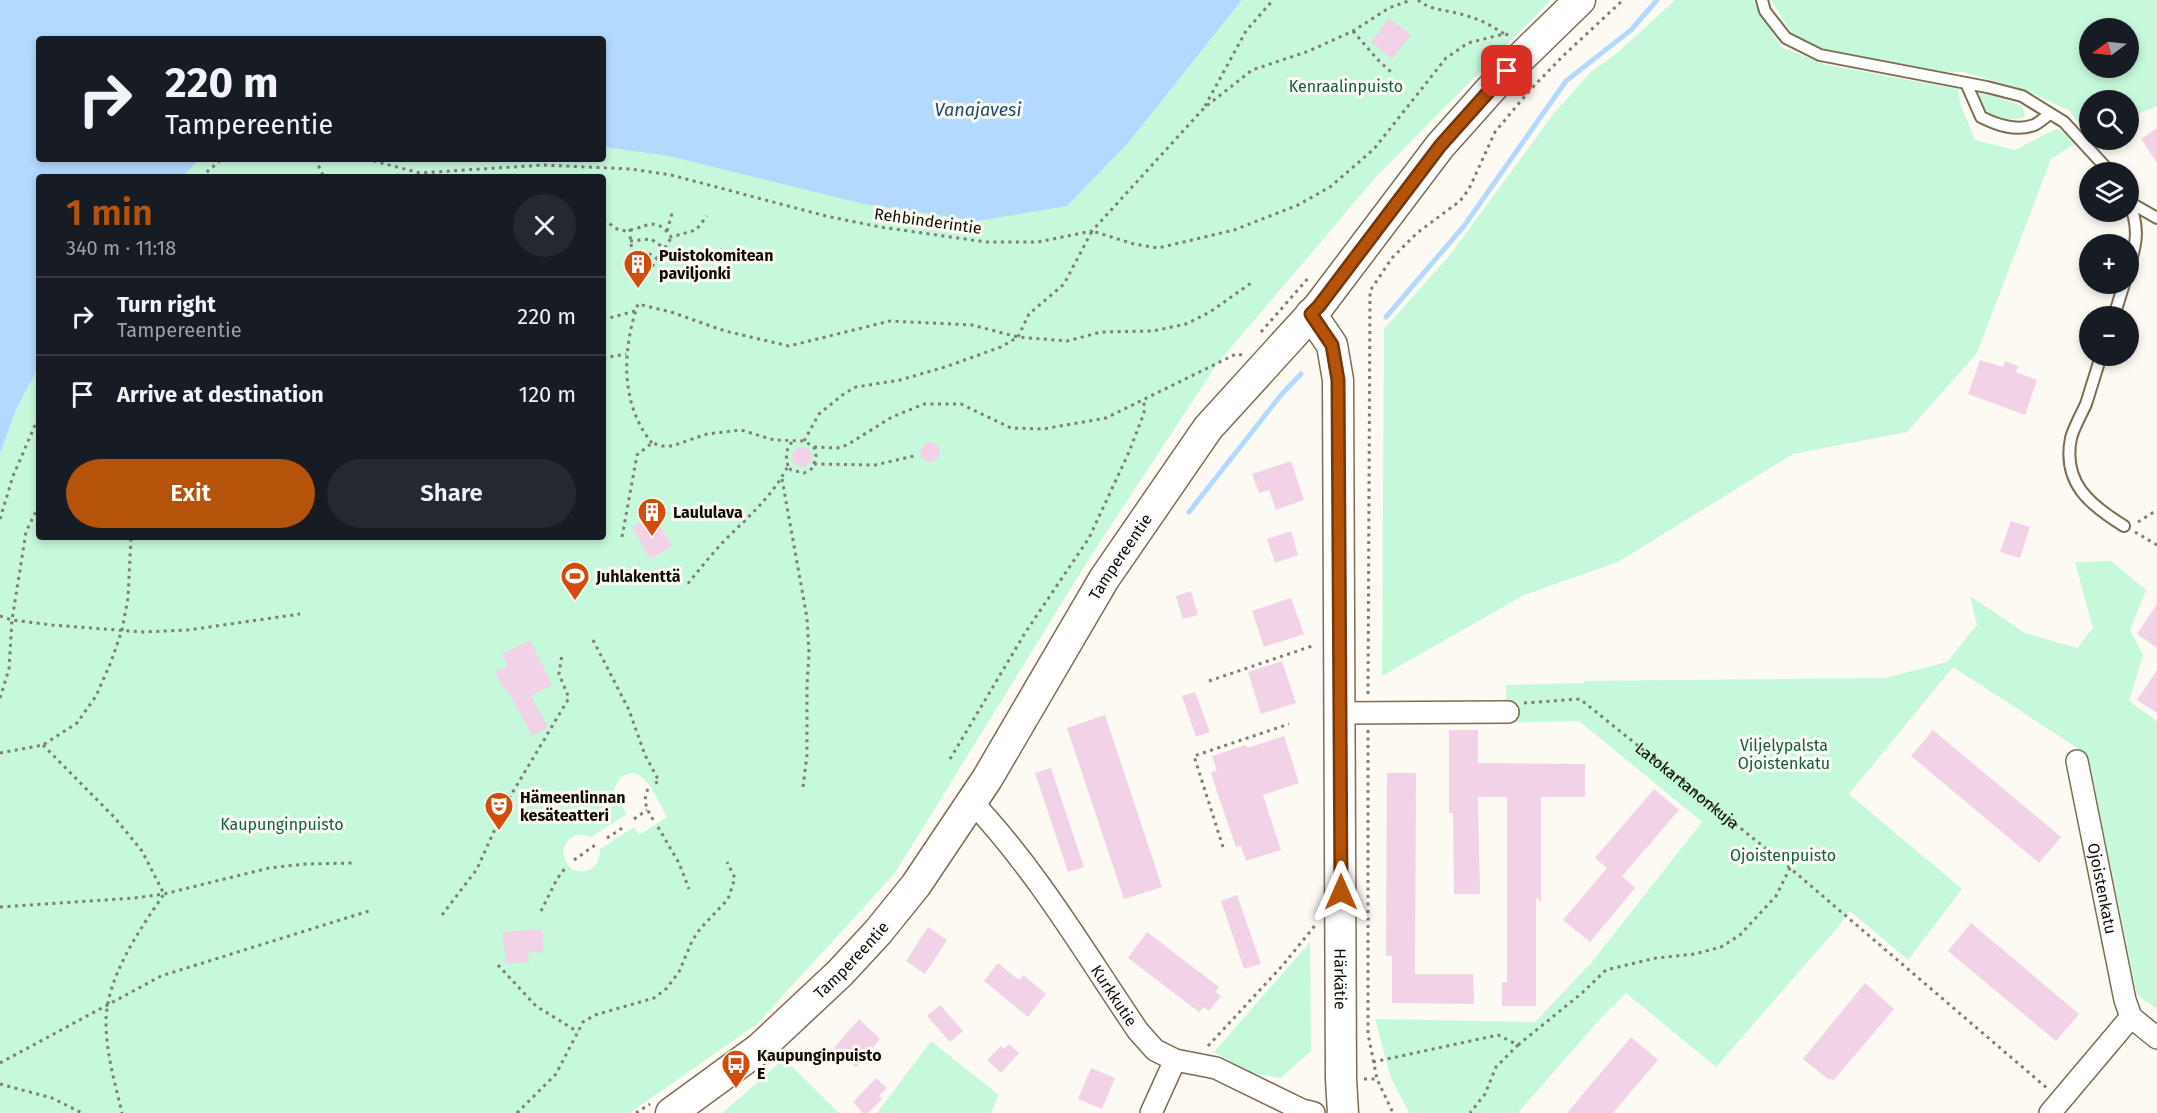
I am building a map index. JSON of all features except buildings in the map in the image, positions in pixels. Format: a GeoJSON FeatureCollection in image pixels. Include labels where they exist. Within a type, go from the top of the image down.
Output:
{"type":"FeatureCollection","features":[{"type":"Feature","properties":{"kind":"main road","name":"Tampereentie"},"geometry":{"type":"LineString","coordinates":[[663,1106],[760,1048],[840,973],[878,932],[916,885],[987,779],[1104,579],[1208,428],[1319,306],[1440,146],[1507,71],[1580,0]]}},
{"type":"Feature","properties":{"kind":"main road","name":"Härkätie"},"geometry":{"type":"LineString","coordinates":[[1311,314],[1332,345],[1338,380],[1340,636],[1354,713],[1341,1079],[1343,1113]]}},
{"type":"Feature","properties":{"kind":"street"},"geometry":{"type":"LineString","coordinates":[[1354,713],[1508,712]]}},
{"type":"Feature","properties":{"kind":"street","name":"Ojoistenkatu"},"geometry":{"type":"LineString","coordinates":[[2077,761],[2125,1000],[2131,1017]]}},
{"type":"Feature","properties":{"kind":"street","name":"Kurkkutie"},"geometry":{"type":"LineString","coordinates":[[971,801],[997,829],[1044,892],[1138,1031],[1155,1050],[1175,1059],[1216,1068],[1302,1110],[1314,1113]]}},
{"type":"Feature","properties":{"kind":"street"},"geometry":{"type":"LineString","coordinates":[[2055,1106],[2131,1017],[2157,1038]]}},
{"type":"Feature","properties":{"kind":"street"},"geometry":{"type":"LineString","coordinates":[[1151,1113],[1175,1059]]}},
{"type":"Feature","properties":{"kind":"lane"},"geometry":{"type":"LineString","coordinates":[[1762,0],[1765,11],[1786,38],[1820,55],[2022,96],[2064,122],[2101,162]]}},
{"type":"Feature","properties":{"kind":"lane"},"geometry":{"type":"LineString","coordinates":[[1966,83],[1981,117],[1997,125],[2010,128],[2033,125],[2050,114]]}},
{"type":"Feature","properties":{"kind":"lane"},"geometry":{"type":"LineString","coordinates":[[2139,207],[2157,218]]}},
{"type":"Feature","properties":{"kind":"lane"},"geometry":{"type":"LineString","coordinates":[[2098,366],[2085,405],[2071,437],[2069,463],[2076,486],[2099,511],[2124,526]]}},
{"type":"Feature","properties":{"kind":"path"},"geometry":{"type":"LineString","coordinates":[[1204,108],[1246,31],[1273,0]]}},
{"type":"Feature","properties":{"kind":"path"},"geometry":{"type":"LineString","coordinates":[[804,441],[819,414],[856,387],[900,380],[945,367],[1001,347],[1018,337],[1029,314],[1064,284],[1092,231],[1204,108],[1252,70],[1309,51],[1353,30],[1389,8],[1411,0]]}},
{"type":"Feature","properties":{"kind":"path"},"geometry":{"type":"LineString","coordinates":[[1418,0],[1441,10],[1485,22],[1504,34],[1515,36]]}},
{"type":"Feature","properties":{"kind":"path"},"geometry":{"type":"LineString","coordinates":[[1393,1113],[1377,1079],[1368,1034],[1354,713],[1370,291],[1392,258],[1417,233],[1460,201],[1469,189],[1495,132],[1530,90],[1623,0]]}},
{"type":"Feature","properties":{"kind":"path"},"geometry":{"type":"LineString","coordinates":[[1353,30],[1391,72]]}},
{"type":"Feature","properties":{"kind":"path"},"geometry":{"type":"LineString","coordinates":[[1092,231],[1134,244],[1158,248],[1234,230],[1298,205],[1329,187],[1374,149],[1446,58],[1468,44],[1504,34]]}},
{"type":"Feature","properties":{"kind":"path"},"geometry":{"type":"LineString","coordinates":[[204,174],[218,162]]}},
{"type":"Feature","properties":{"kind":"path","name":"Rehbinderintie"},"geometry":{"type":"LineString","coordinates":[[378,162],[420,172],[543,165],[631,169],[671,175],[826,216],[880,227],[986,242],[1038,242],[1092,231]]}},
{"type":"Feature","properties":{"kind":"path"},"geometry":{"type":"LineString","coordinates":[[667,231],[673,210]]}},
{"type":"Feature","properties":{"kind":"path"},"geometry":{"type":"LineString","coordinates":[[630,229],[630,241],[640,268],[649,270],[671,237],[696,230],[707,216]]}},
{"type":"Feature","properties":{"kind":"path"},"geometry":{"type":"LineString","coordinates":[[606,222],[619,230],[650,223],[667,231],[671,237]]}},
{"type":"Feature","properties":{"kind":"path"},"geometry":{"type":"LineString","coordinates":[[630,241],[651,238],[665,248]]}},
{"type":"Feature","properties":{"kind":"path"},"geometry":{"type":"LineString","coordinates":[[634,254],[648,253],[658,259]]}},
{"type":"Feature","properties":{"kind":"path"},"geometry":{"type":"LineString","coordinates":[[1259,333],[1316,269]]}},
{"type":"Feature","properties":{"kind":"path"},"geometry":{"type":"LineString","coordinates":[[643,276],[645,270]]}},
{"type":"Feature","properties":{"kind":"path"},"geometry":{"type":"LineString","coordinates":[[1249,348],[1243,356],[1236,354],[1106,418],[1043,429],[1011,428],[961,404],[924,404],[892,417],[847,445],[837,448],[813,447],[804,441],[774,440],[741,430],[707,434],[672,446],[652,443],[635,418],[626,374],[626,354],[638,304],[725,331],[789,346],[890,321],[972,325],[1018,337],[1067,341],[1101,332],[1153,331],[1186,324],[1210,312],[1251,283]]}},
{"type":"Feature","properties":{"kind":"path"},"geometry":{"type":"LineString","coordinates":[[606,318],[635,311]]}},
{"type":"Feature","properties":{"kind":"path"},"geometry":{"type":"LineString","coordinates":[[606,357],[626,354]]}},
{"type":"Feature","properties":{"kind":"path"},"geometry":{"type":"LineString","coordinates":[[950,759],[1025,633],[1089,538],[1129,452],[1144,413],[1144,399]]}},
{"type":"Feature","properties":{"kind":"path"},"geometry":{"type":"LineString","coordinates":[[0,519],[13,476],[36,423]]}},
{"type":"Feature","properties":{"kind":"path"},"geometry":{"type":"LineString","coordinates":[[794,440],[788,446],[785,457],[791,470],[804,473],[813,468],[816,456],[813,447]]}},
{"type":"Feature","properties":{"kind":"path"},"geometry":{"type":"LineString","coordinates":[[622,537],[637,455],[652,443]]}},
{"type":"Feature","properties":{"kind":"path"},"geometry":{"type":"LineString","coordinates":[[814,464],[875,465],[914,456]]}},
{"type":"Feature","properties":{"kind":"path"},"geometry":{"type":"LineString","coordinates":[[686,586],[724,541],[778,486],[788,466]]}},
{"type":"Feature","properties":{"kind":"path"},"geometry":{"type":"LineString","coordinates":[[782,477],[807,618],[808,744],[803,787]]}},
{"type":"Feature","properties":{"kind":"path"},"geometry":{"type":"LineString","coordinates":[[2124,526],[2139,521],[2157,510]]}},
{"type":"Feature","properties":{"kind":"path"},"geometry":{"type":"LineString","coordinates":[[0,698],[9,669],[12,620],[26,532],[36,511]]}},
{"type":"Feature","properties":{"kind":"path"},"geometry":{"type":"LineString","coordinates":[[2124,526],[2157,545]]}},
{"type":"Feature","properties":{"kind":"path"},"geometry":{"type":"LineString","coordinates":[[0,753],[43,745],[76,723],[96,696],[122,630],[128,598],[131,540]]}},
{"type":"Feature","properties":{"kind":"path"},"geometry":{"type":"LineString","coordinates":[[0,616],[12,620],[143,632],[188,630],[300,614]]}},
{"type":"Feature","properties":{"kind":"path"},"geometry":{"type":"LineString","coordinates":[[1209,681],[1340,636]]}},
{"type":"Feature","properties":{"kind":"path"},"geometry":{"type":"LineString","coordinates":[[593,640],[629,710],[645,755],[659,781],[654,784]]}},
{"type":"Feature","properties":{"kind":"path"},"geometry":{"type":"LineString","coordinates":[[442,915],[477,869],[508,800],[569,698],[559,674],[562,654]]}},
{"type":"Feature","properties":{"kind":"path","name":"Latokartanonkuja"},"geometry":{"type":"LineString","coordinates":[[1508,712],[1522,704],[1580,699],[1790,868],[2055,1106]]}},
{"type":"Feature","properties":{"kind":"path"},"geometry":{"type":"LineString","coordinates":[[1223,847],[1194,756],[1289,724]]}},
{"type":"Feature","properties":{"kind":"path"},"geometry":{"type":"LineString","coordinates":[[43,745],[114,817],[135,842],[164,894]]}},
{"type":"Feature","properties":{"kind":"path"},"geometry":{"type":"LineString","coordinates":[[648,789],[644,797],[647,810],[654,821]]}},
{"type":"Feature","properties":{"kind":"path"},"geometry":{"type":"LineString","coordinates":[[634,819],[647,810]]}},
{"type":"Feature","properties":{"kind":"path"},"geometry":{"type":"LineString","coordinates":[[607,838],[624,827]]}},
{"type":"Feature","properties":{"kind":"path"},"geometry":{"type":"LineString","coordinates":[[658,827],[680,863],[689,889]]}},
{"type":"Feature","properties":{"kind":"path"},"geometry":{"type":"LineString","coordinates":[[574,860],[598,843]]}},
{"type":"Feature","properties":{"kind":"path"},"geometry":{"type":"LineString","coordinates":[[517,1113],[556,1074],[583,1022],[594,1015],[654,998],[666,989],[679,972],[692,941],[700,929],[728,899],[735,878],[728,862]]}},
{"type":"Feature","properties":{"kind":"path"},"geometry":{"type":"LineString","coordinates":[[0,907],[95,902],[164,894],[269,868],[305,864],[354,863]]}},
{"type":"Feature","properties":{"kind":"path"},"geometry":{"type":"LineString","coordinates":[[541,911],[557,879],[566,867]]}},
{"type":"Feature","properties":{"kind":"path"},"geometry":{"type":"LineString","coordinates":[[1470,1113],[1485,1094],[1496,1067],[1518,1045],[1582,993],[1606,970],[1656,958],[1695,954],[1721,947],[1740,935],[1776,896],[1790,868]]}},
{"type":"Feature","properties":{"kind":"path"},"geometry":{"type":"LineString","coordinates":[[122,1113],[108,1052],[106,1020],[109,1004],[113,987],[131,941],[164,894]]}},
{"type":"Feature","properties":{"kind":"path"},"geometry":{"type":"LineString","coordinates":[[0,1063],[161,976],[372,910]]}},
{"type":"Feature","properties":{"kind":"path"},"geometry":{"type":"LineString","coordinates":[[1196,1064],[1208,1045],[1283,965],[1321,917]]}},
{"type":"Feature","properties":{"kind":"path"},"geometry":{"type":"LineString","coordinates":[[498,965],[536,1006],[578,1032]]}},
{"type":"Feature","properties":{"kind":"path"},"geometry":{"type":"LineString","coordinates":[[1373,1062],[1497,1035],[1518,1045]]}},
{"type":"Feature","properties":{"kind":"path"},"geometry":{"type":"LineString","coordinates":[[0,1084],[52,1098],[82,1113]]}},
{"type":"Feature","properties":{"kind":"path"},"geometry":{"type":"LineString","coordinates":[[636,1113],[663,1106]]}},
{"type":"Feature","properties":{"kind":"green space","name":"Kaupunginpuisto"},"geometry":{"type":"Polygon","coordinates":[[[1242,0],[1551,0],[1376,177],[1217,364],[1089,559],[895,873],[757,1024],[630,1113],[0,1113],[0,454],[16,410],[36,372],[36,540],[606,540],[606,174],[185,174],[197,162],[606,162],[606,147],[669,156],[1129,142],[1242,0]],[[632,773],[621,777],[614,789],[616,797],[627,814],[591,837],[579,834],[568,841],[564,855],[573,870],[584,871],[593,868],[600,855],[600,849],[634,827],[639,835],[667,817],[653,790],[644,779],[632,773]]]}},
{"type":"Feature","properties":{"kind":"green space"},"geometry":{"type":"Polygon","coordinates":[[[1675,0],[1753,0],[1781,47],[1827,65],[1958,89],[1960,103],[1975,140],[2015,150],[2056,129],[2061,130],[2075,144],[2051,159],[1977,353],[1907,432],[1793,454],[1618,562],[1524,595],[1382,676],[1384,329],[1450,255],[1554,113],[1592,71],[1617,53],[1675,0]]]}},
{"type":"Feature","properties":{"kind":"green space"},"geometry":{"type":"Polygon","coordinates":[[[1771,0],[2157,0],[2157,106],[2139,114],[2139,90],[2079,90],[2079,123],[2068,110],[2022,89],[1963,72],[1919,73],[1847,58],[1794,37],[1771,0]]]}},
{"type":"Feature","properties":{"kind":"green space"},"geometry":{"type":"Polygon","coordinates":[[[1972,88],[2022,106],[2025,115],[2023,118],[2012,119],[1989,113],[1980,104],[1972,88]]]}},
{"type":"Feature","properties":{"kind":"green space","name":"Ojoistenpuisto"},"geometry":{"type":"Polygon","coordinates":[[[2111,561],[2146,590],[2130,630],[2143,655],[2129,701],[2157,721],[2157,1009],[2137,995],[2088,755],[1953,667],[1849,794],[1962,889],[1908,960],[1850,911],[1716,1067],[1626,993],[1599,1020],[1518,1113],[1409,1113],[1391,1078],[1375,1019],[1535,1022],[1591,963],[1702,822],[1579,721],[1508,723],[1506,685],[1585,683],[1583,681],[1885,678],[1947,662],[1977,625],[1970,596],[2025,633],[2077,648],[2093,628],[2075,562],[2111,561]]]}},
{"type":"Feature","properties":{"kind":"green space"},"geometry":{"type":"Polygon","coordinates":[[[1310,942],[1311,1051],[1281,1078],[1251,1073],[1214,1052],[1310,942]]]}},
{"type":"Feature","properties":{"kind":"green space"},"geometry":{"type":"Polygon","coordinates":[[[931,1041],[999,1095],[991,1113],[877,1113],[931,1041]]]}},
{"type":"Feature","properties":{"kind":"green space"},"geometry":{"type":"Polygon","coordinates":[[[784,1059],[839,1113],[722,1113],[784,1059]]]}},
{"type":"Feature","properties":{"kind":"water","name":"Vanajavesi"},"geometry":{"type":"Polygon","coordinates":[[[0,0],[1242,0],[1129,142],[1067,206],[977,221],[864,204],[669,156],[606,147],[606,36],[36,36],[36,162],[197,162],[185,174],[36,174],[36,372],[16,410],[0,454],[0,0]]]}},
{"type":"Feature","properties":{"kind":"waterway"},"geometry":{"type":"LineString","coordinates":[[1386,317],[1464,226],[1566,81],[1631,30],[1657,0]]}},
{"type":"Feature","properties":{"kind":"waterway"},"geometry":{"type":"LineString","coordinates":[[1189,512],[1281,395],[1301,374]]}},
{"type":"Feature","properties":{"kind":"place","name":"Puistokomitean paviljonki"},"geometry":{"type":"Point","coordinates":[638,290]}},
{"type":"Feature","properties":{"kind":"place","name":"Laululava"},"geometry":{"type":"Point","coordinates":[652,538]}},
{"type":"Feature","properties":{"kind":"place","name":"Juhlakenttä"},"geometry":{"type":"Point","coordinates":[575,602]}},
{"type":"Feature","properties":{"kind":"place","name":"Hämeenlinnan kesäteatteri"},"geometry":{"type":"Point","coordinates":[499,832]}},
{"type":"Feature","properties":{"kind":"place","name":"Kaupunginpuisto E"},"geometry":{"type":"Point","coordinates":[736,1090]}},
{"type":"Feature","properties":{"kind":"route"},"geometry":{"type":"LineString","coordinates":[[1341,892],[1338,380],[1332,345],[1311,314],[1440,146],[1507,71]]}},
{"type":"Feature","properties":{"kind":"park label","name":"Kenraalinpuisto"},"geometry":{"type":"Point","coordinates":[1346,86]}},
{"type":"Feature","properties":{"kind":"park label","name":"Viljelypalsta Ojoistenkatu"},"geometry":{"type":"Point","coordinates":[1784,754]}}]}
